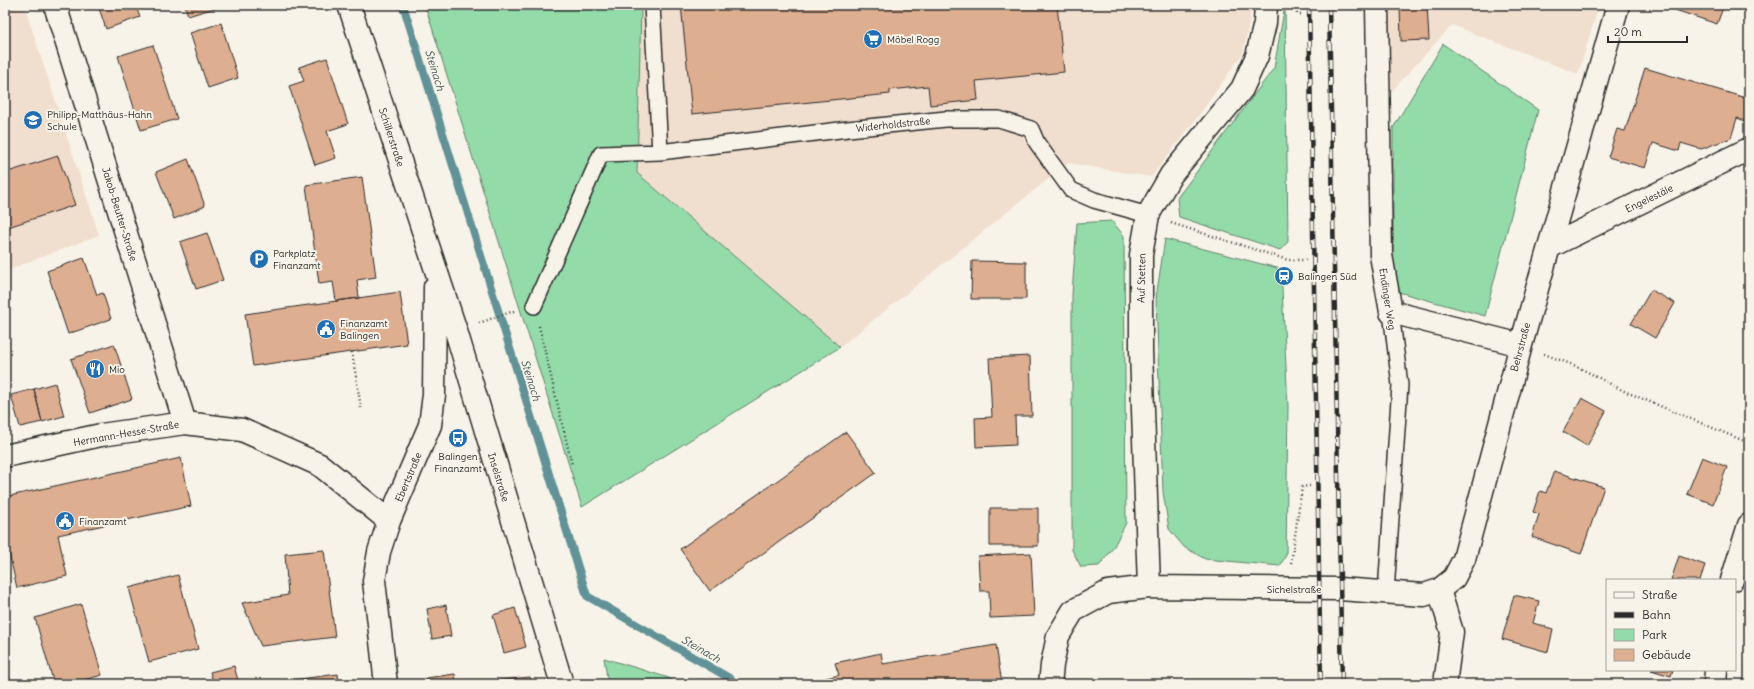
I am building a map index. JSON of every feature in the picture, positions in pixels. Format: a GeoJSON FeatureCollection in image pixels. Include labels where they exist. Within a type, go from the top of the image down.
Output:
{"type":"FeatureCollection","features":[{"type":"Feature","properties":{"kind":"street","name":"Jakob-Beutter-Straße"},"geometry":{"type":"LineString","coordinates":[[55,5],[185,423]]}},
{"type":"Feature","properties":{"kind":"street","name":"Schillerstraße"},"geometry":{"type":"LineString","coordinates":[[349,5],[436,269]]}},
{"type":"Feature","properties":{"kind":"street","name":"Auf Stetten"},"geometry":{"type":"LineString","coordinates":[[1149,587],[1141,350],[1141,255],[1148,215],[1171,175],[1242,89],[1257,56],[1265,23],[1266,5]]}},
{"type":"Feature","properties":{"kind":"street","name":"Endinger Weg"},"geometry":{"type":"LineString","coordinates":[[1378,5],[1381,256],[1391,312]]}},
{"type":"Feature","properties":{"kind":"street","name":"Behrstraße"},"geometry":{"type":"LineString","coordinates":[[1439,590],[1454,578],[1464,559],[1521,345],[1618,5]]}},
{"type":"Feature","properties":{"kind":"street","name":"Engelestäle"},"geometry":{"type":"LineString","coordinates":[[1549,247],[1749,149]]}},
{"type":"Feature","properties":{"kind":"street","name":"Ebertstraße"},"geometry":{"type":"LineString","coordinates":[[386,684],[374,581],[379,552],[389,521],[430,425],[434,395],[436,269]]}},
{"type":"Feature","properties":{"kind":"street","name":"Inselstraße"},"geometry":{"type":"LineString","coordinates":[[436,269],[562,684]]}},
{"type":"Feature","properties":{"kind":"street"},"geometry":{"type":"LineString","coordinates":[[1391,312],[1521,345]]}},
{"type":"Feature","properties":{"kind":"street","name":"Hermann-Hesse-Straße"},"geometry":{"type":"LineString","coordinates":[[5,456],[101,435],[185,423],[242,430],[320,465],[389,521]]}},
{"type":"Feature","properties":{"kind":"street"},"geometry":{"type":"LineString","coordinates":[[1732,579],[1749,525]]}},
{"type":"Feature","properties":{"kind":"street"},"geometry":{"type":"LineString","coordinates":[[1050,684],[1052,664],[1058,636],[1073,611],[1108,592],[1149,587]]}},
{"type":"Feature","properties":{"kind":"street","name":"Sichelstraße"},"geometry":{"type":"LineString","coordinates":[[1149,587],[1339,589],[1424,595],[1439,590]]}},
{"type":"Feature","properties":{"kind":"street"},"geometry":{"type":"LineString","coordinates":[[1439,590],[1452,632],[1445,684]]}},
{"type":"Feature","properties":{"kind":"street"},"geometry":{"type":"LineString","coordinates":[[1715,684],[1716,671]]}},
{"type":"Feature","properties":{"kind":"lane"},"geometry":{"type":"LineString","coordinates":[[652,5],[660,152]]}},
{"type":"Feature","properties":{"kind":"lane","name":"Widerholdstraße"},"geometry":{"type":"LineString","coordinates":[[527,308],[601,154],[660,152],[939,119],[999,119],[1031,129],[1037,143],[1072,190],[1094,200],[1148,215]]}},
{"type":"Feature","properties":{"kind":"lane","name":"Endinger Weg"},"geometry":{"type":"LineString","coordinates":[[1386,592],[1400,384],[1391,312]]}},
{"type":"Feature","properties":{"kind":"path"},"geometry":{"type":"LineString","coordinates":[[1296,5],[1297,14],[1302,14]]}},
{"type":"Feature","properties":{"kind":"path"},"geometry":{"type":"LineString","coordinates":[[1148,215],[1288,260],[1306,260]]}},
{"type":"Feature","properties":{"kind":"path"},"geometry":{"type":"LineString","coordinates":[[479,323],[527,308],[572,465]]}},
{"type":"Feature","properties":{"kind":"path"},"geometry":{"type":"LineString","coordinates":[[1521,345],[1576,366],[1624,391],[1749,444]]}},
{"type":"Feature","properties":{"kind":"path"},"geometry":{"type":"LineString","coordinates":[[352,352],[361,408]]}},
{"type":"Feature","properties":{"kind":"path"},"geometry":{"type":"LineString","coordinates":[[1286,589],[1302,487],[1310,486]]}},
{"type":"Feature","properties":{"kind":"shaded area","name":"Philipp-Matthäus-Hahn Schule"},"geometry":{"type":"Polygon","coordinates":[[[5,5],[24,5],[99,235],[5,271],[5,5]]]}},
{"type":"Feature","properties":{"kind":"shaded area","name":"Möbel Rogg"},"geometry":{"type":"Polygon","coordinates":[[[641,5],[1251,5],[1243,53],[1199,115],[1151,177],[1068,163],[840,347],[637,173],[641,5]]]}},
{"type":"Feature","properties":{"kind":"shaded area"},"geometry":{"type":"Polygon","coordinates":[[[1388,5],[1599,5],[1578,74],[1452,25],[1391,92],[1388,5]]]}},
{"type":"Feature","properties":{"kind":"green space"},"geometry":{"type":"Polygon","coordinates":[[[425,5],[641,5],[637,173],[840,347],[582,507],[425,5]]]}},
{"type":"Feature","properties":{"kind":"green space"},"geometry":{"type":"Polygon","coordinates":[[[1285,5],[1288,242],[1280,250],[1179,217],[1177,198],[1274,68],[1285,5]]]}},
{"type":"Feature","properties":{"kind":"green space"},"geometry":{"type":"Polygon","coordinates":[[[1443,44],[1538,110],[1485,316],[1395,291],[1393,260],[1393,128],[1443,44]]]}},
{"type":"Feature","properties":{"kind":"green space"},"geometry":{"type":"Polygon","coordinates":[[[1112,221],[1124,236],[1126,523],[1113,548],[1099,566],[1081,567],[1072,550],[1072,294],[1077,223],[1112,221]]]}},
{"type":"Feature","properties":{"kind":"green space"},"geometry":{"type":"Polygon","coordinates":[[[1165,239],[1281,269],[1288,406],[1286,555],[1280,566],[1205,559],[1184,547],[1169,529],[1163,492],[1156,298],[1165,239]]]}},
{"type":"Feature","properties":{"kind":"green space"},"geometry":{"type":"Polygon","coordinates":[[[604,658],[669,678],[676,684],[608,684],[604,658]]]}},
{"type":"Feature","properties":{"kind":"building"},"geometry":{"type":"Polygon","coordinates":[[[98,5],[135,5],[140,17],[106,29],[98,5]]]}},
{"type":"Feature","properties":{"kind":"building"},"geometry":{"type":"Polygon","coordinates":[[[185,5],[220,5],[221,6],[188,16],[185,5]]]}},
{"type":"Feature","properties":{"kind":"building","name":"Möbel Rogg"},"geometry":{"type":"Polygon","coordinates":[[[681,5],[1057,5],[1064,72],[976,81],[978,100],[930,105],[928,86],[890,90],[890,94],[692,114],[681,5]]]}},
{"type":"Feature","properties":{"kind":"building"},"geometry":{"type":"Polygon","coordinates":[[[1400,5],[1427,5],[1429,40],[1401,41],[1400,5]]]}},
{"type":"Feature","properties":{"kind":"building"},"geometry":{"type":"Polygon","coordinates":[[[1670,5],[1724,5],[1717,24],[1669,8],[1670,5]]]}},
{"type":"Feature","properties":{"kind":"building"},"geometry":{"type":"Polygon","coordinates":[[[221,23],[238,78],[208,88],[190,33],[221,23]]]}},
{"type":"Feature","properties":{"kind":"building"},"geometry":{"type":"Polygon","coordinates":[[[153,45],[177,119],[141,130],[118,56],[153,45]]]}},
{"type":"Feature","properties":{"kind":"building"},"geometry":{"type":"Polygon","coordinates":[[[327,58],[348,124],[327,131],[336,158],[315,165],[289,86],[304,81],[299,67],[327,58]]]}},
{"type":"Feature","properties":{"kind":"building"},"geometry":{"type":"Polygon","coordinates":[[[1645,68],[1749,99],[1748,122],[1737,118],[1731,138],[1701,149],[1681,143],[1679,151],[1653,143],[1645,168],[1608,157],[1617,129],[1625,131],[1645,68]]]}},
{"type":"Feature","properties":{"kind":"building"},"geometry":{"type":"Polygon","coordinates":[[[58,156],[75,205],[5,228],[5,173],[58,156]]]}},
{"type":"Feature","properties":{"kind":"building"},"geometry":{"type":"Polygon","coordinates":[[[188,159],[205,206],[174,219],[156,172],[188,159]]]}},
{"type":"Feature","properties":{"kind":"building"},"geometry":{"type":"Polygon","coordinates":[[[362,177],[376,277],[357,280],[359,298],[336,301],[333,282],[319,284],[306,185],[362,177]]]}},
{"type":"Feature","properties":{"kind":"building"},"geometry":{"type":"Polygon","coordinates":[[[207,233],[223,280],[196,289],[180,242],[207,233]]]}},
{"type":"Feature","properties":{"kind":"building"},"geometry":{"type":"Polygon","coordinates":[[[84,258],[97,295],[103,293],[111,319],[68,334],[47,271],[84,258]]]}},
{"type":"Feature","properties":{"kind":"building"},"geometry":{"type":"Polygon","coordinates":[[[972,261],[1026,262],[1026,299],[971,299],[972,261]]]}},
{"type":"Feature","properties":{"kind":"building"},"geometry":{"type":"Polygon","coordinates":[[[1651,290],[1675,303],[1655,338],[1631,324],[1651,290]]]}},
{"type":"Feature","properties":{"kind":"building","name":"Finanzamt Balingen"},"geometry":{"type":"Polygon","coordinates":[[[400,292],[407,344],[253,366],[245,314],[400,292]]]}},
{"type":"Feature","properties":{"kind":"building"},"geometry":{"type":"Polygon","coordinates":[[[114,344],[132,399],[90,413],[71,359],[114,344]]]}},
{"type":"Feature","properties":{"kind":"building"},"geometry":{"type":"Polygon","coordinates":[[[1030,356],[1032,416],[1015,416],[1016,445],[976,447],[975,418],[992,417],[989,358],[1030,356]]]}},
{"type":"Feature","properties":{"kind":"building"},"geometry":{"type":"Polygon","coordinates":[[[55,383],[64,416],[42,422],[34,389],[55,383]]]}},
{"type":"Feature","properties":{"kind":"building"},"geometry":{"type":"Polygon","coordinates":[[[34,389],[42,422],[20,427],[11,395],[34,389]]]}},
{"type":"Feature","properties":{"kind":"building"},"geometry":{"type":"Polygon","coordinates":[[[1582,398],[1606,411],[1587,446],[1563,432],[1582,398]]]}},
{"type":"Feature","properties":{"kind":"building"},"geometry":{"type":"Polygon","coordinates":[[[846,432],[876,473],[710,591],[680,549],[846,432]]]}},
{"type":"Feature","properties":{"kind":"building"},"geometry":{"type":"Polygon","coordinates":[[[1702,457],[1727,467],[1713,504],[1687,494],[1702,457]]]}},
{"type":"Feature","properties":{"kind":"building","name":"Finanzamt"},"geometry":{"type":"Polygon","coordinates":[[[181,458],[191,506],[58,535],[67,576],[17,588],[7,544],[5,544],[5,497],[181,458]]]}},
{"type":"Feature","properties":{"kind":"building"},"geometry":{"type":"Polygon","coordinates":[[[1554,471],[1604,487],[1581,554],[1532,537],[1539,514],[1533,512],[1540,491],[1546,493],[1554,471]]]}},
{"type":"Feature","properties":{"kind":"building"},"geometry":{"type":"Polygon","coordinates":[[[990,508],[1038,508],[1038,546],[990,546],[990,508]]]}},
{"type":"Feature","properties":{"kind":"building"},"geometry":{"type":"Polygon","coordinates":[[[324,550],[335,637],[261,646],[242,603],[288,595],[285,554],[324,550]]]}},
{"type":"Feature","properties":{"kind":"building"},"geometry":{"type":"Polygon","coordinates":[[[1031,553],[1034,616],[990,618],[989,591],[980,591],[978,556],[1031,553]]]}},
{"type":"Feature","properties":{"kind":"building"},"geometry":{"type":"Polygon","coordinates":[[[1679,556],[1705,565],[1700,579],[1671,579],[1679,556]]]}},
{"type":"Feature","properties":{"kind":"building"},"geometry":{"type":"Polygon","coordinates":[[[178,575],[198,649],[149,662],[129,588],[178,575]]]}},
{"type":"Feature","properties":{"kind":"building"},"geometry":{"type":"Polygon","coordinates":[[[1514,595],[1539,601],[1533,623],[1553,629],[1548,652],[1502,639],[1514,595]]]}},
{"type":"Feature","properties":{"kind":"building"},"geometry":{"type":"Polygon","coordinates":[[[81,604],[102,675],[70,684],[54,684],[35,618],[81,604]]]}},
{"type":"Feature","properties":{"kind":"building"},"geometry":{"type":"Polygon","coordinates":[[[446,605],[451,636],[432,639],[427,609],[446,605]]]}},
{"type":"Feature","properties":{"kind":"building"},"geometry":{"type":"Polygon","coordinates":[[[515,608],[526,647],[504,653],[493,615],[515,608]]]}},
{"type":"Feature","properties":{"kind":"building"},"geometry":{"type":"Polygon","coordinates":[[[996,645],[1002,684],[824,684],[822,679],[839,675],[835,663],[881,653],[883,664],[996,645]]]}},
{"type":"Feature","properties":{"kind":"building"},"geometry":{"type":"Polygon","coordinates":[[[234,666],[239,684],[214,684],[210,672],[234,666]]]}},
{"type":"Feature","properties":{"kind":"building"},"geometry":{"type":"Polygon","coordinates":[[[1654,671],[1673,671],[1671,676],[1654,671]]]}},
{"type":"Feature","properties":{"kind":"building"},"geometry":{"type":"Polygon","coordinates":[[[338,674],[339,684],[277,684],[277,682],[338,674]]]}},
{"type":"Feature","properties":{"kind":"building"},"geometry":{"type":"Polygon","coordinates":[[[455,674],[456,684],[427,684],[426,678],[455,674]]]}},
{"type":"Feature","properties":{"kind":"building"},"geometry":{"type":"Polygon","coordinates":[[[530,677],[531,684],[475,684],[475,683],[530,677]]]}},
{"type":"Feature","properties":{"kind":"waterway","name":"Steinach"},"geometry":{"type":"LineString","coordinates":[[403,5],[587,596],[731,679],[735,684]]}},
{"type":"Feature","properties":{"kind":"railway"},"geometry":{"type":"LineString","coordinates":[[1309,5],[1321,684]]}},
{"type":"Feature","properties":{"kind":"railway"},"geometry":{"type":"LineString","coordinates":[[1329,5],[1342,684]]}},
{"type":"Feature","properties":{"kind":"place","name":"Möbel Rogg"},"geometry":{"type":"Point","coordinates":[873,39]}},
{"type":"Feature","properties":{"kind":"place","name":"Philipp-Matthäus-Hahn Schule"},"geometry":{"type":"Point","coordinates":[33,120]}},
{"type":"Feature","properties":{"kind":"place","name":"Parkplatz Finanzamt"},"geometry":{"type":"Point","coordinates":[259,259]}},
{"type":"Feature","properties":{"kind":"place","name":"Balingen Süd"},"geometry":{"type":"Point","coordinates":[1284,276]}},
{"type":"Feature","properties":{"kind":"place","name":"Finanzamt Balingen"},"geometry":{"type":"Point","coordinates":[326,329]}},
{"type":"Feature","properties":{"kind":"place","name":"Mio"},"geometry":{"type":"Point","coordinates":[95,369]}},
{"type":"Feature","properties":{"kind":"place","name":"Balingen Finanzamt"},"geometry":{"type":"Point","coordinates":[458,438]}},
{"type":"Feature","properties":{"kind":"place","name":"Finanzamt"},"geometry":{"type":"Point","coordinates":[65,521]}}]}
